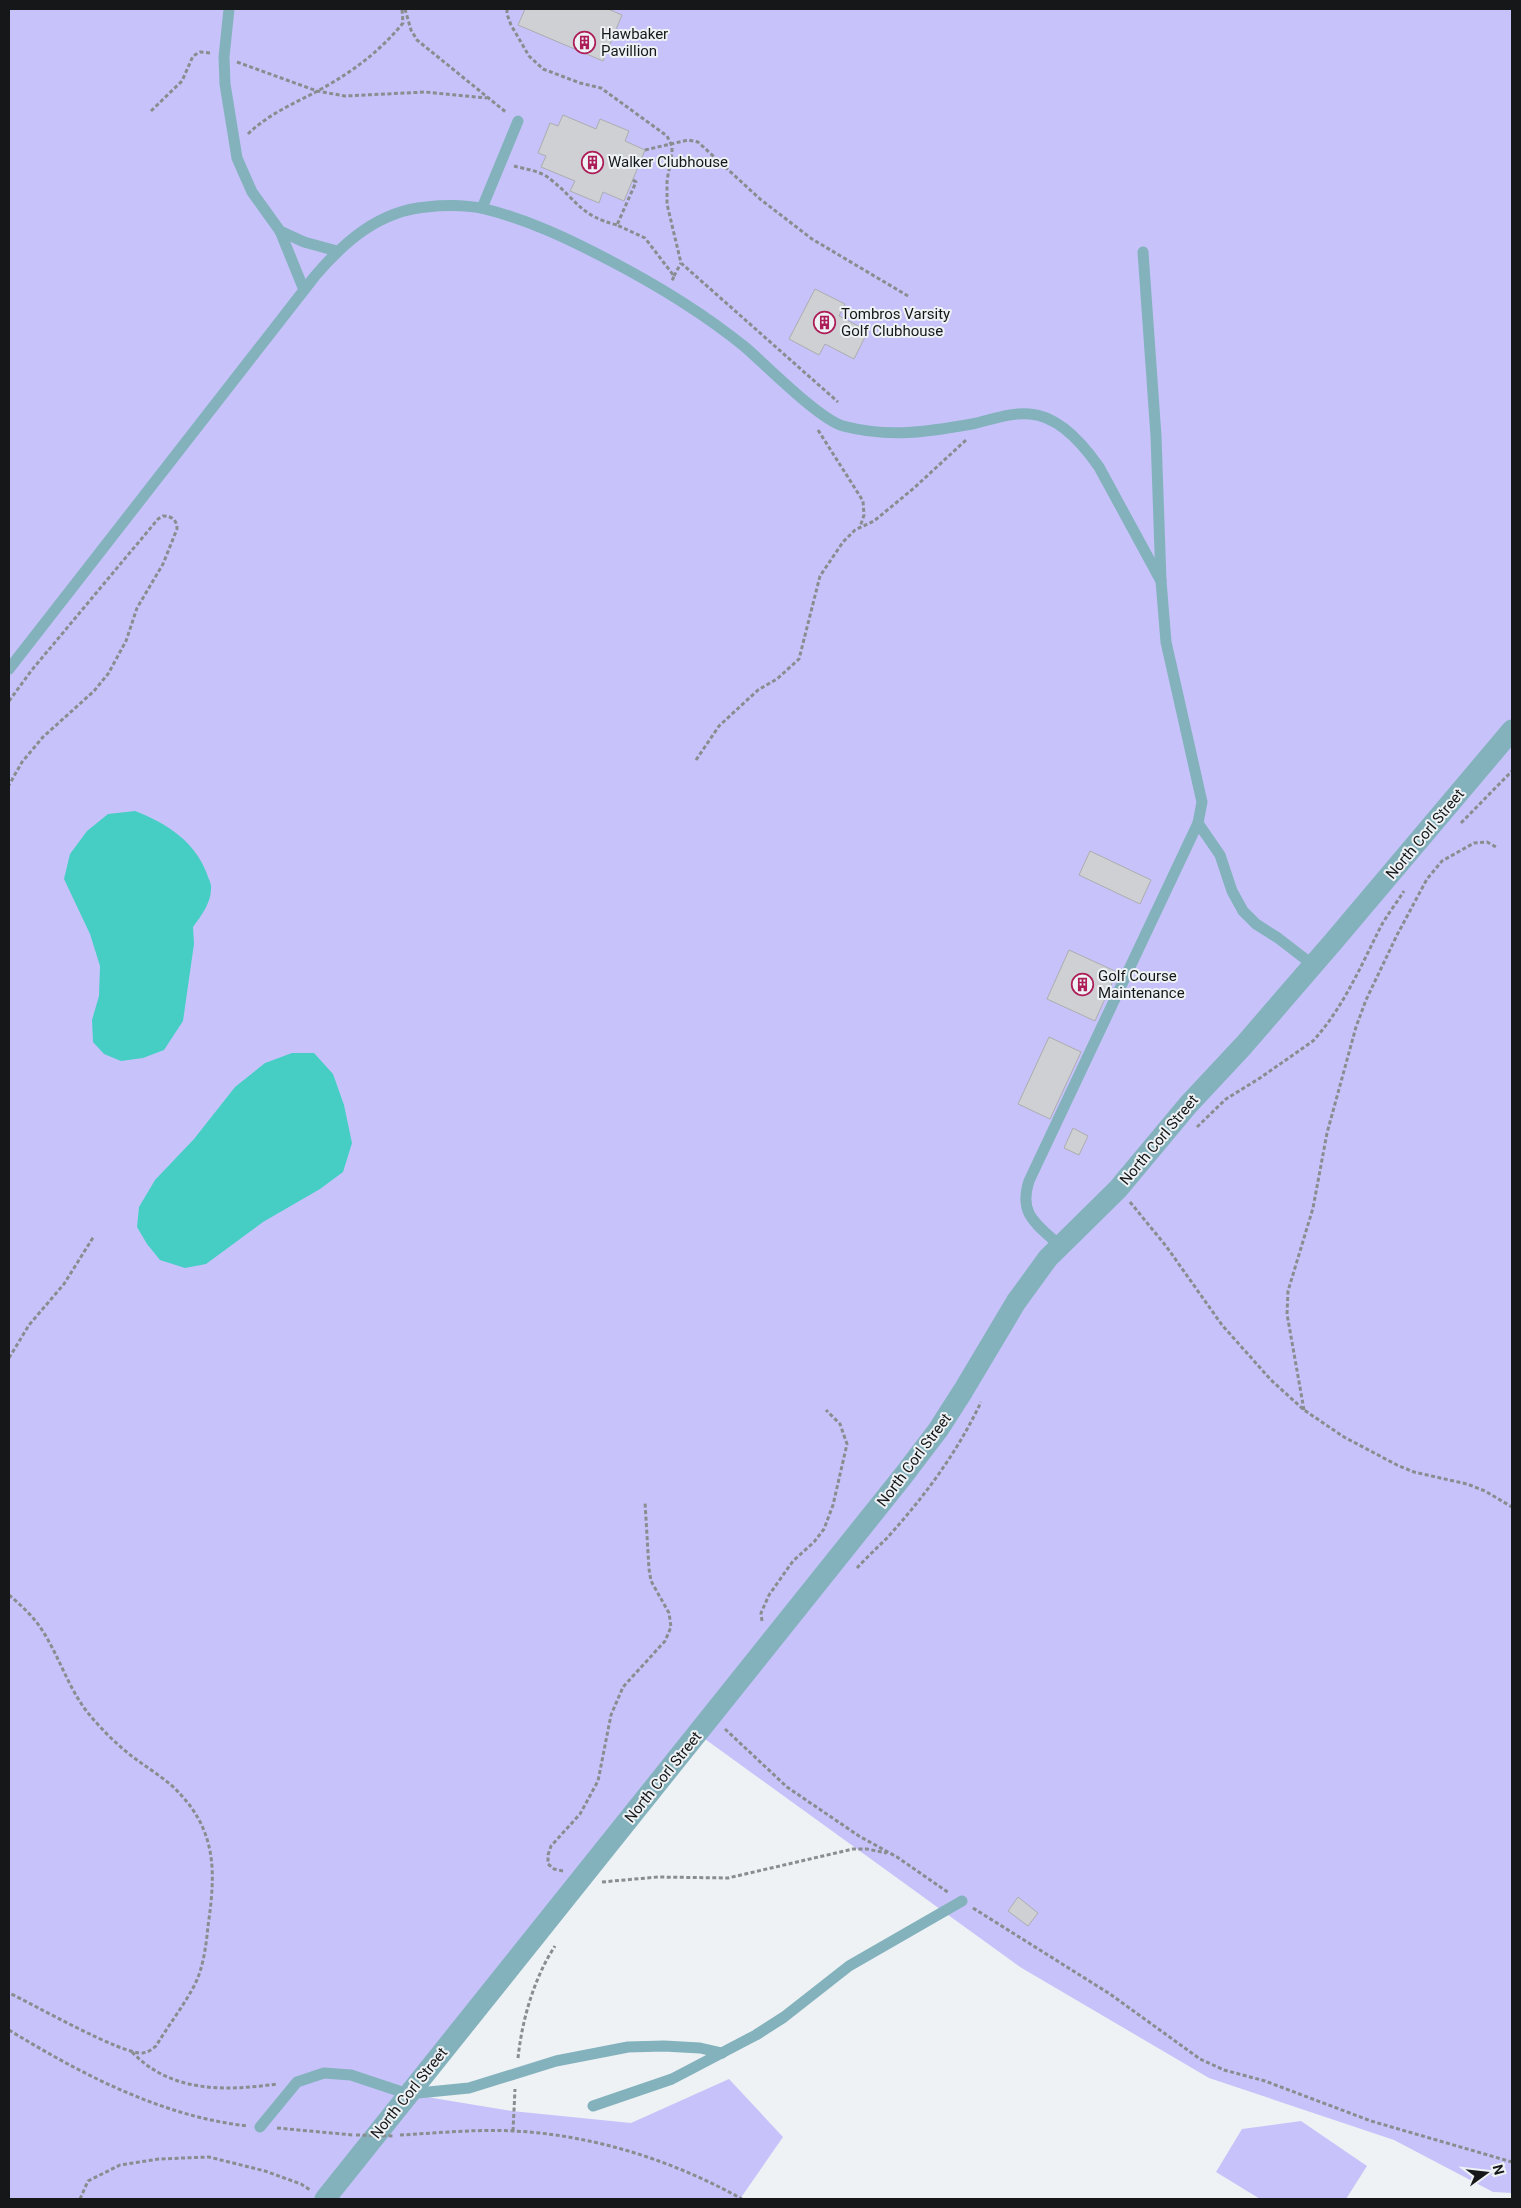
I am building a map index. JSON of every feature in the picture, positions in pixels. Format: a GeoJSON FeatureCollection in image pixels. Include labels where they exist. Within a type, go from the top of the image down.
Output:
{"type":"FeatureCollection","features":[{"type":"Feature","properties":{"kind":"street","name":"North Corl Street"},"geometry":{"type":"LineString","coordinates":[[320,2197],[718,1724],[778,1634],[938,1430],[1016,1302],[1048,1258],[1060,1246],[1128,1195],[1188,1105],[1244,1045],[1512,730]]}},
{"type":"Feature","properties":{"kind":"lane"},"geometry":{"type":"LineString","coordinates":[[229,9],[224,57],[226,100],[239,165],[261,207],[280,231],[304,290]]}},
{"type":"Feature","properties":{"kind":"lane"},"geometry":{"type":"LineString","coordinates":[[482,208],[518,121]]}},
{"type":"Feature","properties":{"kind":"lane"},"geometry":{"type":"LineString","coordinates":[[9,669],[304,290],[337,251],[359,232],[371,225],[403,212],[424,207],[482,208],[538,226],[578,244],[667,291],[744,346],[817,409],[840,425],[880,433],[904,434],[973,424],[999,416],[1031,414],[1045,418],[1072,435],[1087,450],[1099,467],[1160,581]]}},
{"type":"Feature","properties":{"kind":"lane"},"geometry":{"type":"LineString","coordinates":[[280,231],[304,242],[337,251]]}},
{"type":"Feature","properties":{"kind":"lane"},"geometry":{"type":"LineString","coordinates":[[1060,1246],[1030,1215],[1025,1205],[1025,1194],[1029,1181],[1198,822],[1202,802],[1186,739],[1166,642],[1160,581],[1156,436],[1143,252]]}},
{"type":"Feature","properties":{"kind":"lane"},"geometry":{"type":"LineString","coordinates":[[1198,822],[1220,855],[1232,891],[1243,911],[1256,924],[1313,965]]}},
{"type":"Feature","properties":{"kind":"lane"},"geometry":{"type":"LineString","coordinates":[[593,2106],[672,2079],[756,2036],[784,2017],[849,1966],[962,1901]]}},
{"type":"Feature","properties":{"kind":"lane"},"geometry":{"type":"LineString","coordinates":[[260,2127],[297,2082],[324,2073],[351,2075],[408,2094],[469,2088],[556,2061],[628,2047],[700,2048],[722,2053]]}},
{"type":"Feature","properties":{"kind":"path"},"geometry":{"type":"LineString","coordinates":[[239,165],[244,139],[250,132],[290,104],[317,91],[374,54],[388,42],[403,23],[404,9]]}},
{"type":"Feature","properties":{"kind":"path"},"geometry":{"type":"LineString","coordinates":[[404,9],[411,30],[417,40],[518,121]]}},
{"type":"Feature","properties":{"kind":"path"},"geometry":{"type":"LineString","coordinates":[[507,9],[506,14],[511,25],[530,56],[542,69],[580,83],[601,88],[666,136],[671,144],[672,152],[667,181],[666,204],[681,263],[838,402]]}},
{"type":"Feature","properties":{"kind":"path"},"geometry":{"type":"LineString","coordinates":[[151,111],[182,80],[193,56],[200,52],[208,52],[224,57],[317,91],[345,96],[425,92],[487,98]]}},
{"type":"Feature","properties":{"kind":"path"},"geometry":{"type":"LineString","coordinates":[[645,150],[688,140],[698,142],[760,199],[812,239],[908,296]]}},
{"type":"Feature","properties":{"kind":"path"},"geometry":{"type":"LineString","coordinates":[[501,162],[534,171],[550,178],[588,213],[600,221],[617,225],[645,238],[674,276]]}},
{"type":"Feature","properties":{"kind":"path"},"geometry":{"type":"LineString","coordinates":[[617,225],[636,182],[632,180]]}},
{"type":"Feature","properties":{"kind":"path"},"geometry":{"type":"LineString","coordinates":[[667,291],[681,263]]}},
{"type":"Feature","properties":{"kind":"path"},"geometry":{"type":"LineString","coordinates":[[696,760],[719,726],[758,690],[777,679],[799,659],[820,576],[843,542],[860,528],[874,521],[946,460],[965,442],[972,431],[973,424]]}},
{"type":"Feature","properties":{"kind":"path"},"geometry":{"type":"LineString","coordinates":[[816,426],[863,500],[864,515],[860,528]]}},
{"type":"Feature","properties":{"kind":"path"},"geometry":{"type":"LineString","coordinates":[[9,701],[31,671],[158,519],[163,516],[173,518],[177,523],[178,529],[162,564],[137,608],[126,641],[108,674],[94,691],[43,737],[22,762],[9,785]]}},
{"type":"Feature","properties":{"kind":"path"},"geometry":{"type":"LineString","coordinates":[[1460,824],[1512,771]]}},
{"type":"Feature","properties":{"kind":"path"},"geometry":{"type":"LineString","coordinates":[[1304,1410],[1287,1314],[1288,1292],[1313,1208],[1327,1133],[1356,1027],[1366,1000],[1397,935],[1428,879],[1442,861],[1474,843],[1486,842],[1496,847]]}},
{"type":"Feature","properties":{"kind":"path"},"geometry":{"type":"LineString","coordinates":[[1192,1132],[1226,1099],[1260,1078],[1313,1041],[1320,1034],[1344,998],[1383,924],[1407,887]]}},
{"type":"Feature","properties":{"kind":"path"},"geometry":{"type":"LineString","coordinates":[[1128,1195],[1222,1325],[1272,1380],[1304,1410],[1344,1437],[1397,1465],[1414,1472],[1467,1484],[1496,1497],[1512,1507]]}},
{"type":"Feature","properties":{"kind":"path"},"geometry":{"type":"LineString","coordinates":[[1125,1209],[1128,1195]]}},
{"type":"Feature","properties":{"kind":"path"},"geometry":{"type":"LineString","coordinates":[[9,1358],[29,1325],[64,1284],[94,1236]]}},
{"type":"Feature","properties":{"kind":"path"},"geometry":{"type":"LineString","coordinates":[[853,1573],[917,1503],[939,1474],[968,1429],[985,1393]]}},
{"type":"Feature","properties":{"kind":"path"},"geometry":{"type":"LineString","coordinates":[[778,1634],[764,1624],[761,1613],[793,1561],[814,1542],[824,1529],[833,1505],[838,1476],[848,1444],[845,1434],[833,1416],[826,1410]]}},
{"type":"Feature","properties":{"kind":"path"},"geometry":{"type":"LineString","coordinates":[[9,1595],[44,1632],[71,1686],[87,1712],[109,1736],[181,1794],[193,1809],[212,1856],[214,1875],[207,1939],[201,1967],[193,1987],[156,2046],[150,2051],[142,2053],[131,2051],[9,1993]]}},
{"type":"Feature","properties":{"kind":"path"},"geometry":{"type":"LineString","coordinates":[[718,1724],[732,1722]]}},
{"type":"Feature","properties":{"kind":"path"},"geometry":{"type":"LineString","coordinates":[[718,1724],[720,1736]]}},
{"type":"Feature","properties":{"kind":"path"},"geometry":{"type":"LineString","coordinates":[[718,1724],[787,1787],[859,1836],[898,1857],[962,1901],[1110,1994],[1200,2059],[1372,2121],[1512,2162]]}},
{"type":"Feature","properties":{"kind":"path"},"geometry":{"type":"LineString","coordinates":[[601,1882],[607,1875]]}},
{"type":"Feature","properties":{"kind":"path"},"geometry":{"type":"LineString","coordinates":[[513,2131],[516,2073],[526,2016],[537,1981],[556,1943]]}},
{"type":"Feature","properties":{"kind":"path"},"geometry":{"type":"LineString","coordinates":[[9,2030],[79,2069],[128,2093],[183,2112],[228,2123],[356,2135],[394,2136],[513,2131],[573,2138],[678,2167],[742,2199]]}},
{"type":"Feature","properties":{"kind":"path"},"geometry":{"type":"LineString","coordinates":[[131,2051],[142,2062],[162,2076],[194,2086],[212,2089],[254,2087],[308,2077]]}},
{"type":"Feature","properties":{"kind":"path"},"geometry":{"type":"LineString","coordinates":[[80,2199],[88,2181],[120,2166],[159,2159],[209,2157],[274,2174],[301,2184],[320,2197]]}},
{"type":"Feature","properties":{"kind":"shaded area"},"geometry":{"type":"Polygon","coordinates":[[[9,9],[1512,9],[1512,2193],[1493,2192],[1394,2140],[1209,2078],[1020,1967],[698,1734],[409,2094],[512,2111],[631,2123],[729,2079],[783,2137],[740,2199],[9,2199],[9,9]]]}},
{"type":"Feature","properties":{"kind":"shaded area"},"geometry":{"type":"Polygon","coordinates":[[[1301,2121],[1367,2166],[1346,2199],[1260,2199],[1216,2172],[1242,2129],[1301,2121]]]}},
{"type":"Feature","properties":{"kind":"water"},"geometry":{"type":"Polygon","coordinates":[[[135,811],[158,821],[187,843],[202,862],[210,881],[211,894],[202,914],[193,927],[194,944],[183,1021],[164,1050],[143,1058],[121,1061],[104,1054],[93,1042],[92,1020],[99,996],[100,966],[90,934],[64,879],[70,854],[87,831],[108,814],[135,811]]]}},
{"type":"Feature","properties":{"kind":"water"},"geometry":{"type":"Polygon","coordinates":[[[292,1053],[314,1053],[333,1074],[344,1105],[352,1143],[343,1172],[320,1189],[263,1222],[206,1264],[185,1268],[160,1260],[147,1244],[137,1227],[139,1207],[155,1180],[194,1139],[235,1087],[265,1063],[292,1053]]]}},
{"type":"Feature","properties":{"kind":"building","name":"Hawbaker Pavillion"},"geometry":{"type":"Polygon","coordinates":[[[525,9],[608,9],[622,15],[603,61],[518,25],[525,9]]]}},
{"type":"Feature","properties":{"kind":"building","name":"Walker Clubhouse"},"geometry":{"type":"Polygon","coordinates":[[[563,115],[596,129],[600,119],[629,131],[625,141],[645,150],[624,201],[603,192],[599,203],[570,191],[575,181],[541,167],[546,156],[538,153],[550,123],[558,126],[563,115]]]}},
{"type":"Feature","properties":{"kind":"building","name":"Tombros Varsity Golf Clubhouse"},"geometry":{"type":"Polygon","coordinates":[[[815,289],[845,304],[839,316],[868,331],[854,359],[825,344],[819,355],[789,339],[815,289]]]}},
{"type":"Feature","properties":{"kind":"building"},"geometry":{"type":"Polygon","coordinates":[[[1090,851],[1151,880],[1140,904],[1079,875],[1090,851]]]}},
{"type":"Feature","properties":{"kind":"building","name":"Golf Course Maintenance"},"geometry":{"type":"Polygon","coordinates":[[[1069,950],[1117,972],[1095,1021],[1047,999],[1069,950]]]}},
{"type":"Feature","properties":{"kind":"building"},"geometry":{"type":"Polygon","coordinates":[[[1049,1037],[1081,1052],[1050,1119],[1018,1104],[1049,1037]]]}},
{"type":"Feature","properties":{"kind":"building"},"geometry":{"type":"Polygon","coordinates":[[[1073,1128],[1088,1136],[1079,1155],[1064,1148],[1073,1128]]]}},
{"type":"Feature","properties":{"kind":"building"},"geometry":{"type":"Polygon","coordinates":[[[1018,1897],[1038,1913],[1028,1926],[1008,1911],[1018,1897]]]}},
{"type":"Feature","properties":{"kind":"place","name":"Hawbaker Pavillion"},"geometry":{"type":"Point","coordinates":[585,43]}},
{"type":"Feature","properties":{"kind":"place","name":"Walker Clubhouse"},"geometry":{"type":"Point","coordinates":[592,162]}},
{"type":"Feature","properties":{"kind":"place","name":"Tombros Varsity Golf Clubhouse"},"geometry":{"type":"Point","coordinates":[825,323]}},
{"type":"Feature","properties":{"kind":"place","name":"Golf Course Maintenance"},"geometry":{"type":"Point","coordinates":[1082,985]}}]}
